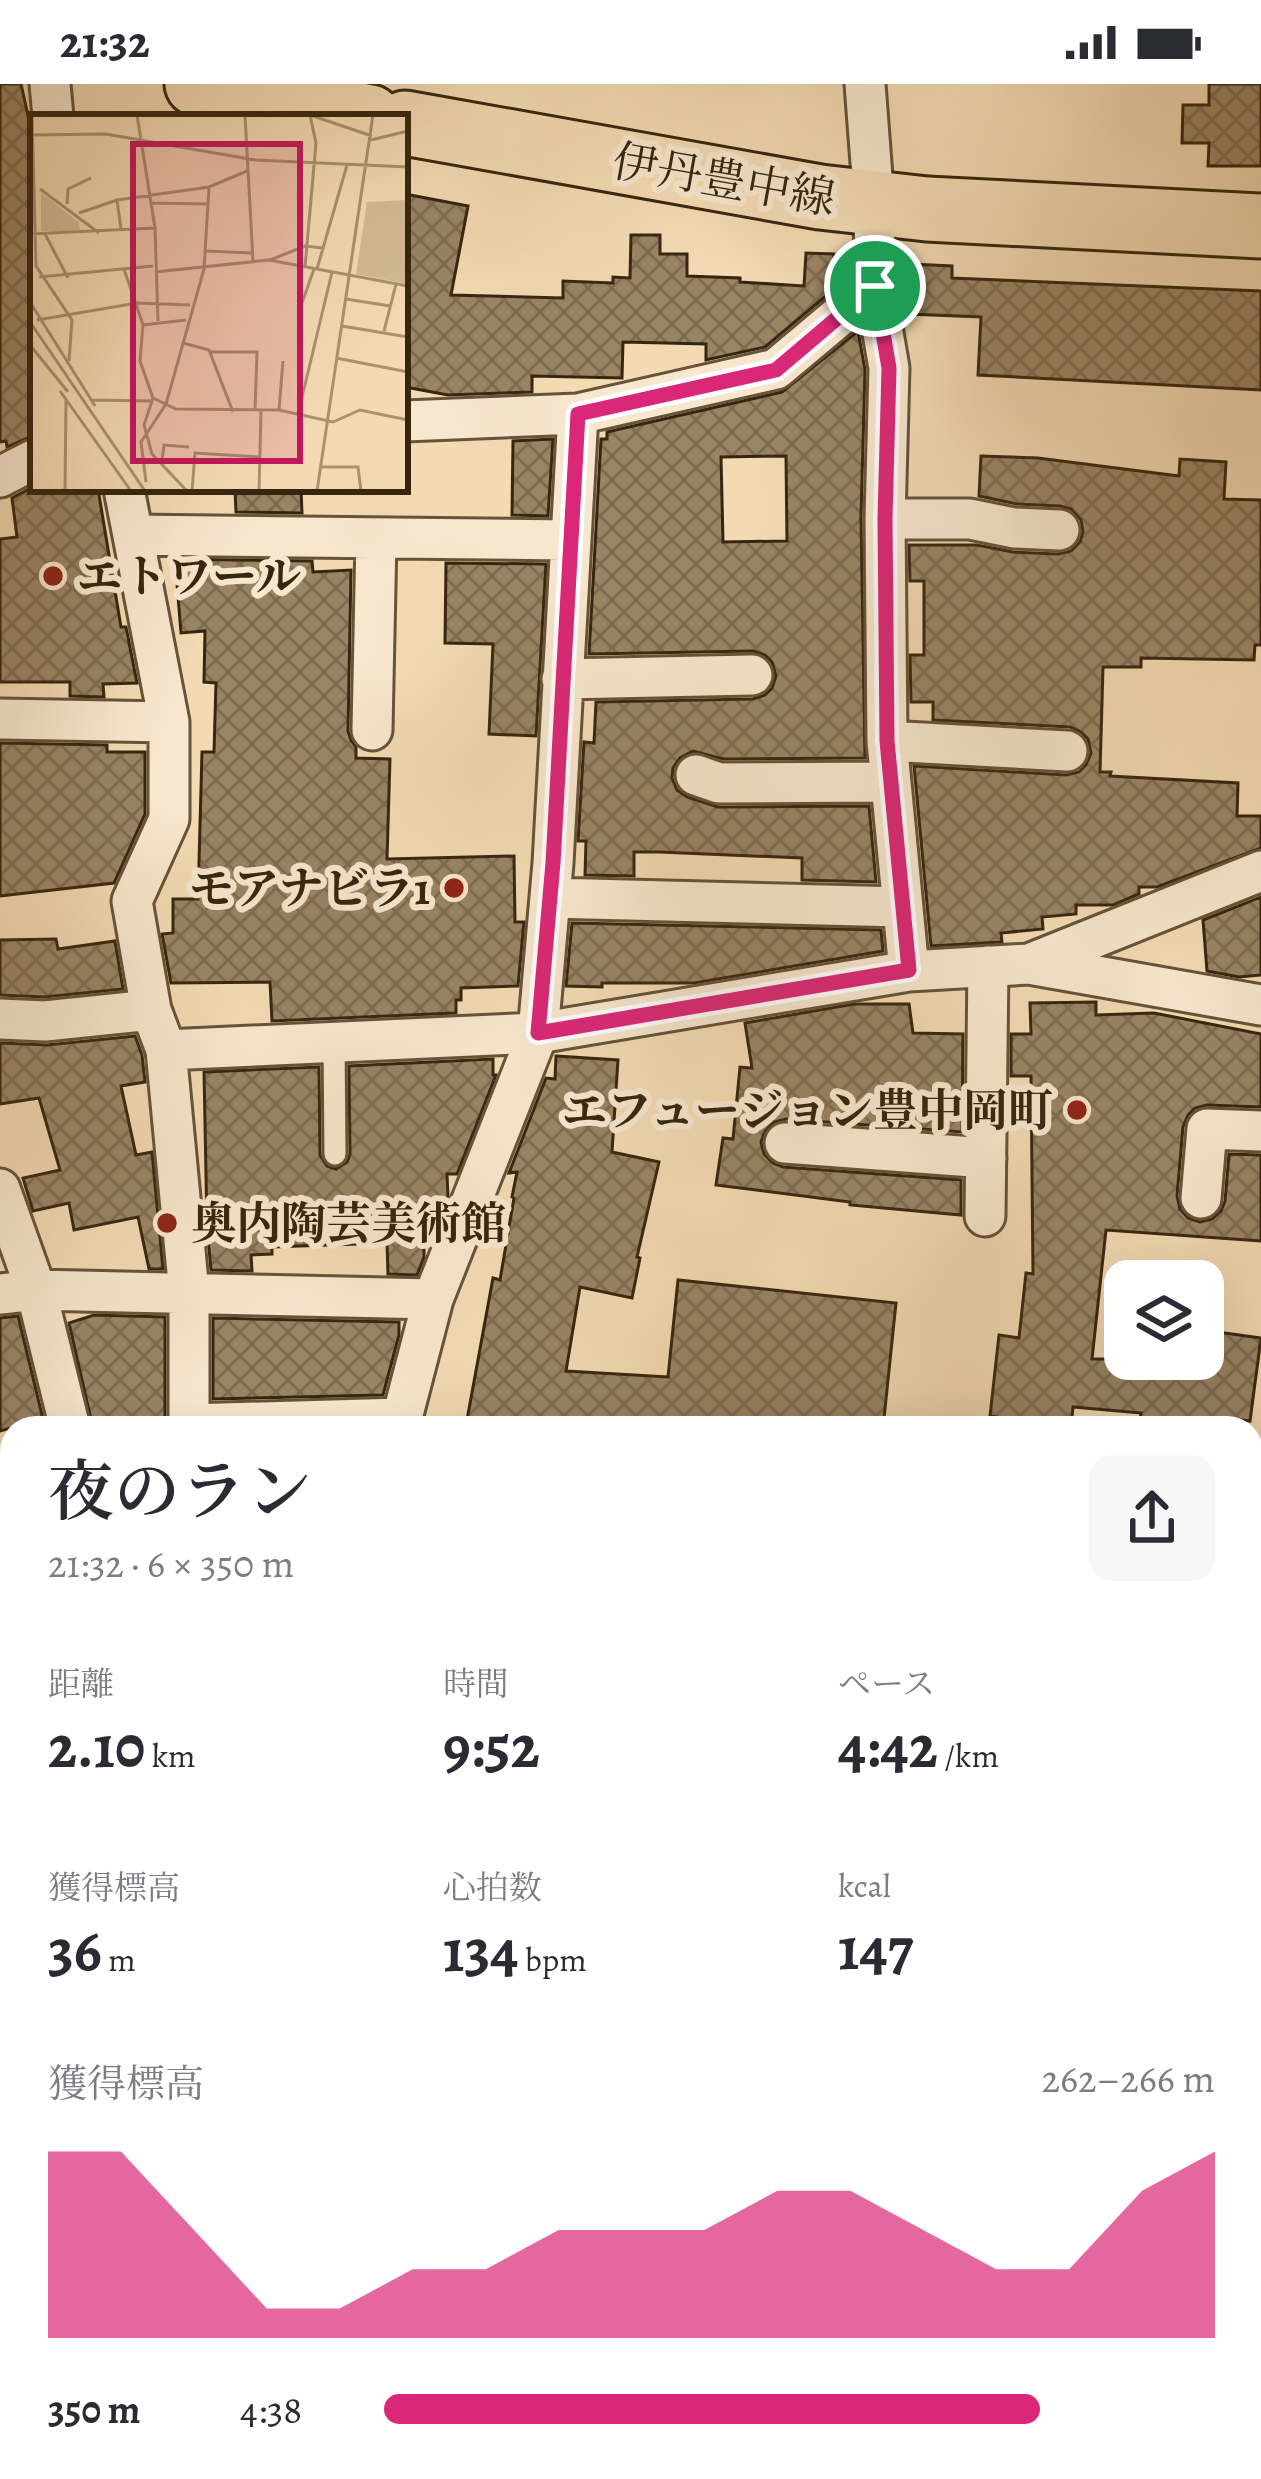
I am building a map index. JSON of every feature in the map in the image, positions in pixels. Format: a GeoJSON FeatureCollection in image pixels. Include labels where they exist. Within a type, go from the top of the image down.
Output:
{"type":"FeatureCollection","features":[{"type":"Feature","properties":{"kind":"main road"},"geometry":{"type":"LineString","coordinates":[[197,84],[354,114]]}},
{"type":"Feature","properties":{"kind":"main road","name":"伊丹豊中線"},"geometry":{"type":"LineString","coordinates":[[408,124],[874,203],[1261,226]]}},
{"type":"Feature","properties":{"kind":"street"},"geometry":{"type":"LineString","coordinates":[[50,84],[53,114]]}},
{"type":"Feature","properties":{"kind":"street"},"geometry":{"type":"LineString","coordinates":[[865,84],[875,286],[889,368],[887,741],[909,970]]}},
{"type":"Feature","properties":{"kind":"street"},"geometry":{"type":"LineString","coordinates":[[408,421],[578,414],[776,370],[875,286]]}},
{"type":"Feature","properties":{"kind":"street"},"geometry":{"type":"LineString","coordinates":[[404,1416],[433,1299],[538,1033],[578,414]]}},
{"type":"Feature","properties":{"kind":"street"},"geometry":{"type":"LineString","coordinates":[[0,478],[30,462]]}},
{"type":"Feature","properties":{"kind":"street"},"geometry":{"type":"LineString","coordinates":[[125,492],[169,722],[169,819],[132,902],[151,1010],[166,1050],[189,1294],[187,1416]]}},
{"type":"Feature","properties":{"kind":"street"},"geometry":{"type":"LineString","coordinates":[[885,519],[970,519],[1059,530]]}},
{"type":"Feature","properties":{"kind":"street"},"geometry":{"type":"LineString","coordinates":[[133,535],[569,541]]}},
{"type":"Feature","properties":{"kind":"street"},"geometry":{"type":"LineString","coordinates":[[372,730],[376,538]]}},
{"type":"Feature","properties":{"kind":"street"},"geometry":{"type":"LineString","coordinates":[[562,679],[752,675]]}},
{"type":"Feature","properties":{"kind":"street"},"geometry":{"type":"LineString","coordinates":[[0,719],[169,722]]}},
{"type":"Feature","properties":{"kind":"street"},"geometry":{"type":"LineString","coordinates":[[887,741],[1067,752]]}},
{"type":"Feature","properties":{"kind":"street"},"geometry":{"type":"LineString","coordinates":[[696,775],[719,783],[890,782]]}},
{"type":"Feature","properties":{"kind":"street"},"geometry":{"type":"LineString","coordinates":[[1029,964],[1261,871]]}},
{"type":"Feature","properties":{"kind":"street"},"geometry":{"type":"LineString","coordinates":[[550,898],[902,907]]}},
{"type":"Feature","properties":{"kind":"street"},"geometry":{"type":"LineString","coordinates":[[166,1050],[538,1033],[909,970],[1029,964],[1261,1005]]}},
{"type":"Feature","properties":{"kind":"street"},"geometry":{"type":"LineString","coordinates":[[986,1216],[988,966]]}},
{"type":"Feature","properties":{"kind":"street"},"geometry":{"type":"LineString","coordinates":[[0,1019],[45,1021],[151,1010]]}},
{"type":"Feature","properties":{"kind":"street"},"geometry":{"type":"LineString","coordinates":[[1201,1198],[1207,1130],[1261,1131]]}},
{"type":"Feature","properties":{"kind":"street"},"geometry":{"type":"LineString","coordinates":[[785,1143],[986,1158]]}},
{"type":"Feature","properties":{"kind":"street"},"geometry":{"type":"LineString","coordinates":[[0,1190],[18,1292],[65,1416]]}},
{"type":"Feature","properties":{"kind":"street"},"geometry":{"type":"LineString","coordinates":[[18,1292],[433,1299]]}},
{"type":"Feature","properties":{"kind":"lane"},"geometry":{"type":"LineString","coordinates":[[334,1042],[335,1154]]}},
{"type":"Feature","properties":{"kind":"building"},"geometry":{"type":"Polygon","coordinates":[[[0,84],[21,84],[30,124],[30,437],[7,447],[6,441],[0,442],[0,84]]]}},
{"type":"Feature","properties":{"kind":"building"},"geometry":{"type":"Polygon","coordinates":[[[1209,84],[1261,84],[1261,166],[1208,166],[1209,143],[1182,143],[1183,105],[1209,105],[1209,84]]]}},
{"type":"Feature","properties":{"kind":"building"},"geometry":{"type":"Polygon","coordinates":[[[408,195],[468,206],[451,295],[563,298],[563,281],[613,283],[613,277],[630,278],[631,235],[660,235],[660,254],[687,254],[687,276],[740,278],[740,282],[804,286],[806,253],[834,254],[833,290],[765,347],[706,360],[706,344],[623,342],[622,378],[532,376],[532,392],[448,395],[408,388],[408,195]]]}},
{"type":"Feature","properties":{"kind":"building"},"geometry":{"type":"Polygon","coordinates":[[[910,264],[952,266],[952,278],[1261,291],[1261,390],[978,375],[981,317],[908,314],[910,264]]]}},
{"type":"Feature","properties":{"kind":"building"},"geometry":{"type":"Polygon","coordinates":[[[858,331],[865,370],[861,518],[865,758],[723,759],[693,751],[680,758],[672,778],[687,797],[718,807],[869,806],[876,882],[802,880],[802,858],[659,852],[634,852],[634,876],[585,875],[586,841],[578,841],[584,742],[594,743],[596,702],[753,699],[772,688],[776,676],[772,662],[753,651],[589,654],[601,439],[607,439],[607,432],[782,392],[858,331]],[[786,456],[721,457],[723,542],[787,541],[786,456]]]}},
{"type":"Feature","properties":{"kind":"building"},"geometry":{"type":"Polygon","coordinates":[[[553,439],[548,516],[512,515],[513,441],[553,439]]]}},
{"type":"Feature","properties":{"kind":"building"},"geometry":{"type":"Polygon","coordinates":[[[981,456],[1038,458],[1179,476],[1180,459],[1226,462],[1224,499],[1261,500],[1261,645],[1255,645],[1254,660],[1141,658],[1141,667],[1103,667],[1100,772],[1238,783],[1237,816],[1261,816],[1261,848],[1157,887],[1139,887],[1139,894],[1113,905],[1076,905],[1076,914],[1042,917],[1043,929],[1001,933],[1002,942],[931,946],[914,766],[1066,775],[1079,772],[1091,753],[1088,739],[1070,727],[933,720],[933,702],[911,702],[910,655],[924,655],[924,581],[910,581],[909,545],[977,545],[1058,554],[1071,551],[1083,532],[1081,520],[1071,509],[979,496],[981,456]]]}},
{"type":"Feature","properties":{"kind":"building"},"geometry":{"type":"Polygon","coordinates":[[[30,489],[98,492],[121,627],[126,627],[137,683],[103,684],[104,697],[70,696],[70,682],[0,682],[0,539],[17,537],[12,498],[30,489]]]}},
{"type":"Feature","properties":{"kind":"building"},"geometry":{"type":"Polygon","coordinates":[[[235,492],[301,492],[302,513],[236,512],[235,492]]]}},
{"type":"Feature","properties":{"kind":"building"},"geometry":{"type":"Polygon","coordinates":[[[175,559],[312,561],[313,572],[351,570],[348,731],[356,758],[390,759],[387,859],[514,856],[515,922],[524,922],[518,986],[461,988],[456,1013],[272,1021],[270,982],[171,983],[162,934],[173,933],[173,899],[198,899],[202,752],[214,752],[216,683],[204,682],[205,631],[181,633],[175,559]]]}},
{"type":"Feature","properties":{"kind":"building"},"geometry":{"type":"Polygon","coordinates":[[[446,563],[546,564],[536,736],[489,734],[493,644],[445,643],[446,563]]]}},
{"type":"Feature","properties":{"kind":"building"},"geometry":{"type":"Polygon","coordinates":[[[0,743],[107,745],[107,752],[145,752],[145,814],[114,883],[0,896],[0,743]]]}},
{"type":"Feature","properties":{"kind":"building"},"geometry":{"type":"Polygon","coordinates":[[[1261,897],[1261,975],[1239,977],[1207,971],[1203,920],[1261,897]]]}},
{"type":"Feature","properties":{"kind":"building"},"geometry":{"type":"Polygon","coordinates":[[[572,923],[881,930],[883,951],[694,983],[566,986],[572,923]]]}},
{"type":"Feature","properties":{"kind":"building"},"geometry":{"type":"Polygon","coordinates":[[[56,939],[58,949],[115,941],[123,989],[44,997],[0,995],[0,940],[56,939]]]}},
{"type":"Feature","properties":{"kind":"building"},"geometry":{"type":"Polygon","coordinates":[[[1096,1002],[1096,1015],[1154,1013],[1261,1034],[1261,1107],[1207,1105],[1188,1115],[1177,1196],[1188,1218],[1212,1219],[1225,1201],[1229,1154],[1261,1155],[1261,1241],[1106,1230],[1092,1359],[1104,1359],[1104,1380],[1224,1380],[1224,1333],[1261,1338],[1251,1416],[1141,1416],[1073,1407],[1072,1416],[990,1416],[999,1335],[1019,1338],[1026,1273],[1033,1274],[1031,1076],[1011,1076],[1011,1034],[1031,1034],[1030,1003],[1096,1002]]]}},
{"type":"Feature","properties":{"kind":"building"},"geometry":{"type":"Polygon","coordinates":[[[854,1004],[909,1004],[913,1033],[963,1034],[962,1132],[786,1119],[765,1131],[764,1154],[783,1167],[961,1180],[961,1215],[716,1185],[723,1138],[733,1139],[740,1067],[752,1068],[745,1023],[854,1004]]]}},
{"type":"Feature","properties":{"kind":"building"},"geometry":{"type":"Polygon","coordinates":[[[135,1036],[145,1082],[121,1086],[136,1155],[152,1152],[163,1269],[149,1269],[138,1217],[74,1230],[69,1203],[33,1211],[23,1178],[60,1170],[39,1098],[0,1104],[0,1043],[47,1045],[135,1036]]]}},
{"type":"Feature","properties":{"kind":"building"},"geometry":{"type":"Polygon","coordinates":[[[556,1056],[618,1060],[612,1152],[659,1162],[632,1298],[580,1287],[566,1371],[668,1377],[678,1280],[896,1303],[884,1416],[468,1416],[493,1278],[500,1280],[514,1198],[517,1172],[509,1173],[546,1078],[555,1079],[556,1056]]]}},
{"type":"Feature","properties":{"kind":"building"},"geometry":{"type":"Polygon","coordinates":[[[493,1059],[496,1075],[457,1174],[447,1174],[448,1197],[444,1205],[438,1205],[430,1240],[424,1240],[417,1275],[388,1274],[387,1243],[272,1247],[272,1254],[251,1255],[252,1271],[211,1270],[204,1072],[319,1067],[320,1155],[327,1166],[336,1169],[350,1154],[349,1066],[493,1059]]]}},
{"type":"Feature","properties":{"kind":"building"},"geometry":{"type":"Polygon","coordinates":[[[94,1315],[165,1317],[165,1416],[90,1416],[69,1323],[94,1315]]]}},
{"type":"Feature","properties":{"kind":"building"},"geometry":{"type":"Polygon","coordinates":[[[18,1316],[42,1416],[0,1416],[0,1318],[18,1316]]]}},
{"type":"Feature","properties":{"kind":"building"},"geometry":{"type":"Polygon","coordinates":[[[213,1318],[399,1322],[399,1335],[383,1395],[213,1399],[213,1318]]]}},
{"type":"Feature","properties":{"kind":"place","name":"エトワール"},"geometry":{"type":"Point","coordinates":[53,576]}},
{"type":"Feature","properties":{"kind":"place","name":"モアナビラ1"},"geometry":{"type":"Point","coordinates":[454,888]}},
{"type":"Feature","properties":{"kind":"place","name":"エフュージョン豊中岡町"},"geometry":{"type":"Point","coordinates":[1077,1110]}},
{"type":"Feature","properties":{"kind":"place","name":"奥内陶芸美術館"},"geometry":{"type":"Point","coordinates":[167,1223]}},
{"type":"Feature","properties":{"kind":"route"},"geometry":{"type":"LineString","coordinates":[[875,286],[889,368],[887,741],[909,970],[538,1033],[553,863],[578,414],[776,370],[875,286]]}}]}
